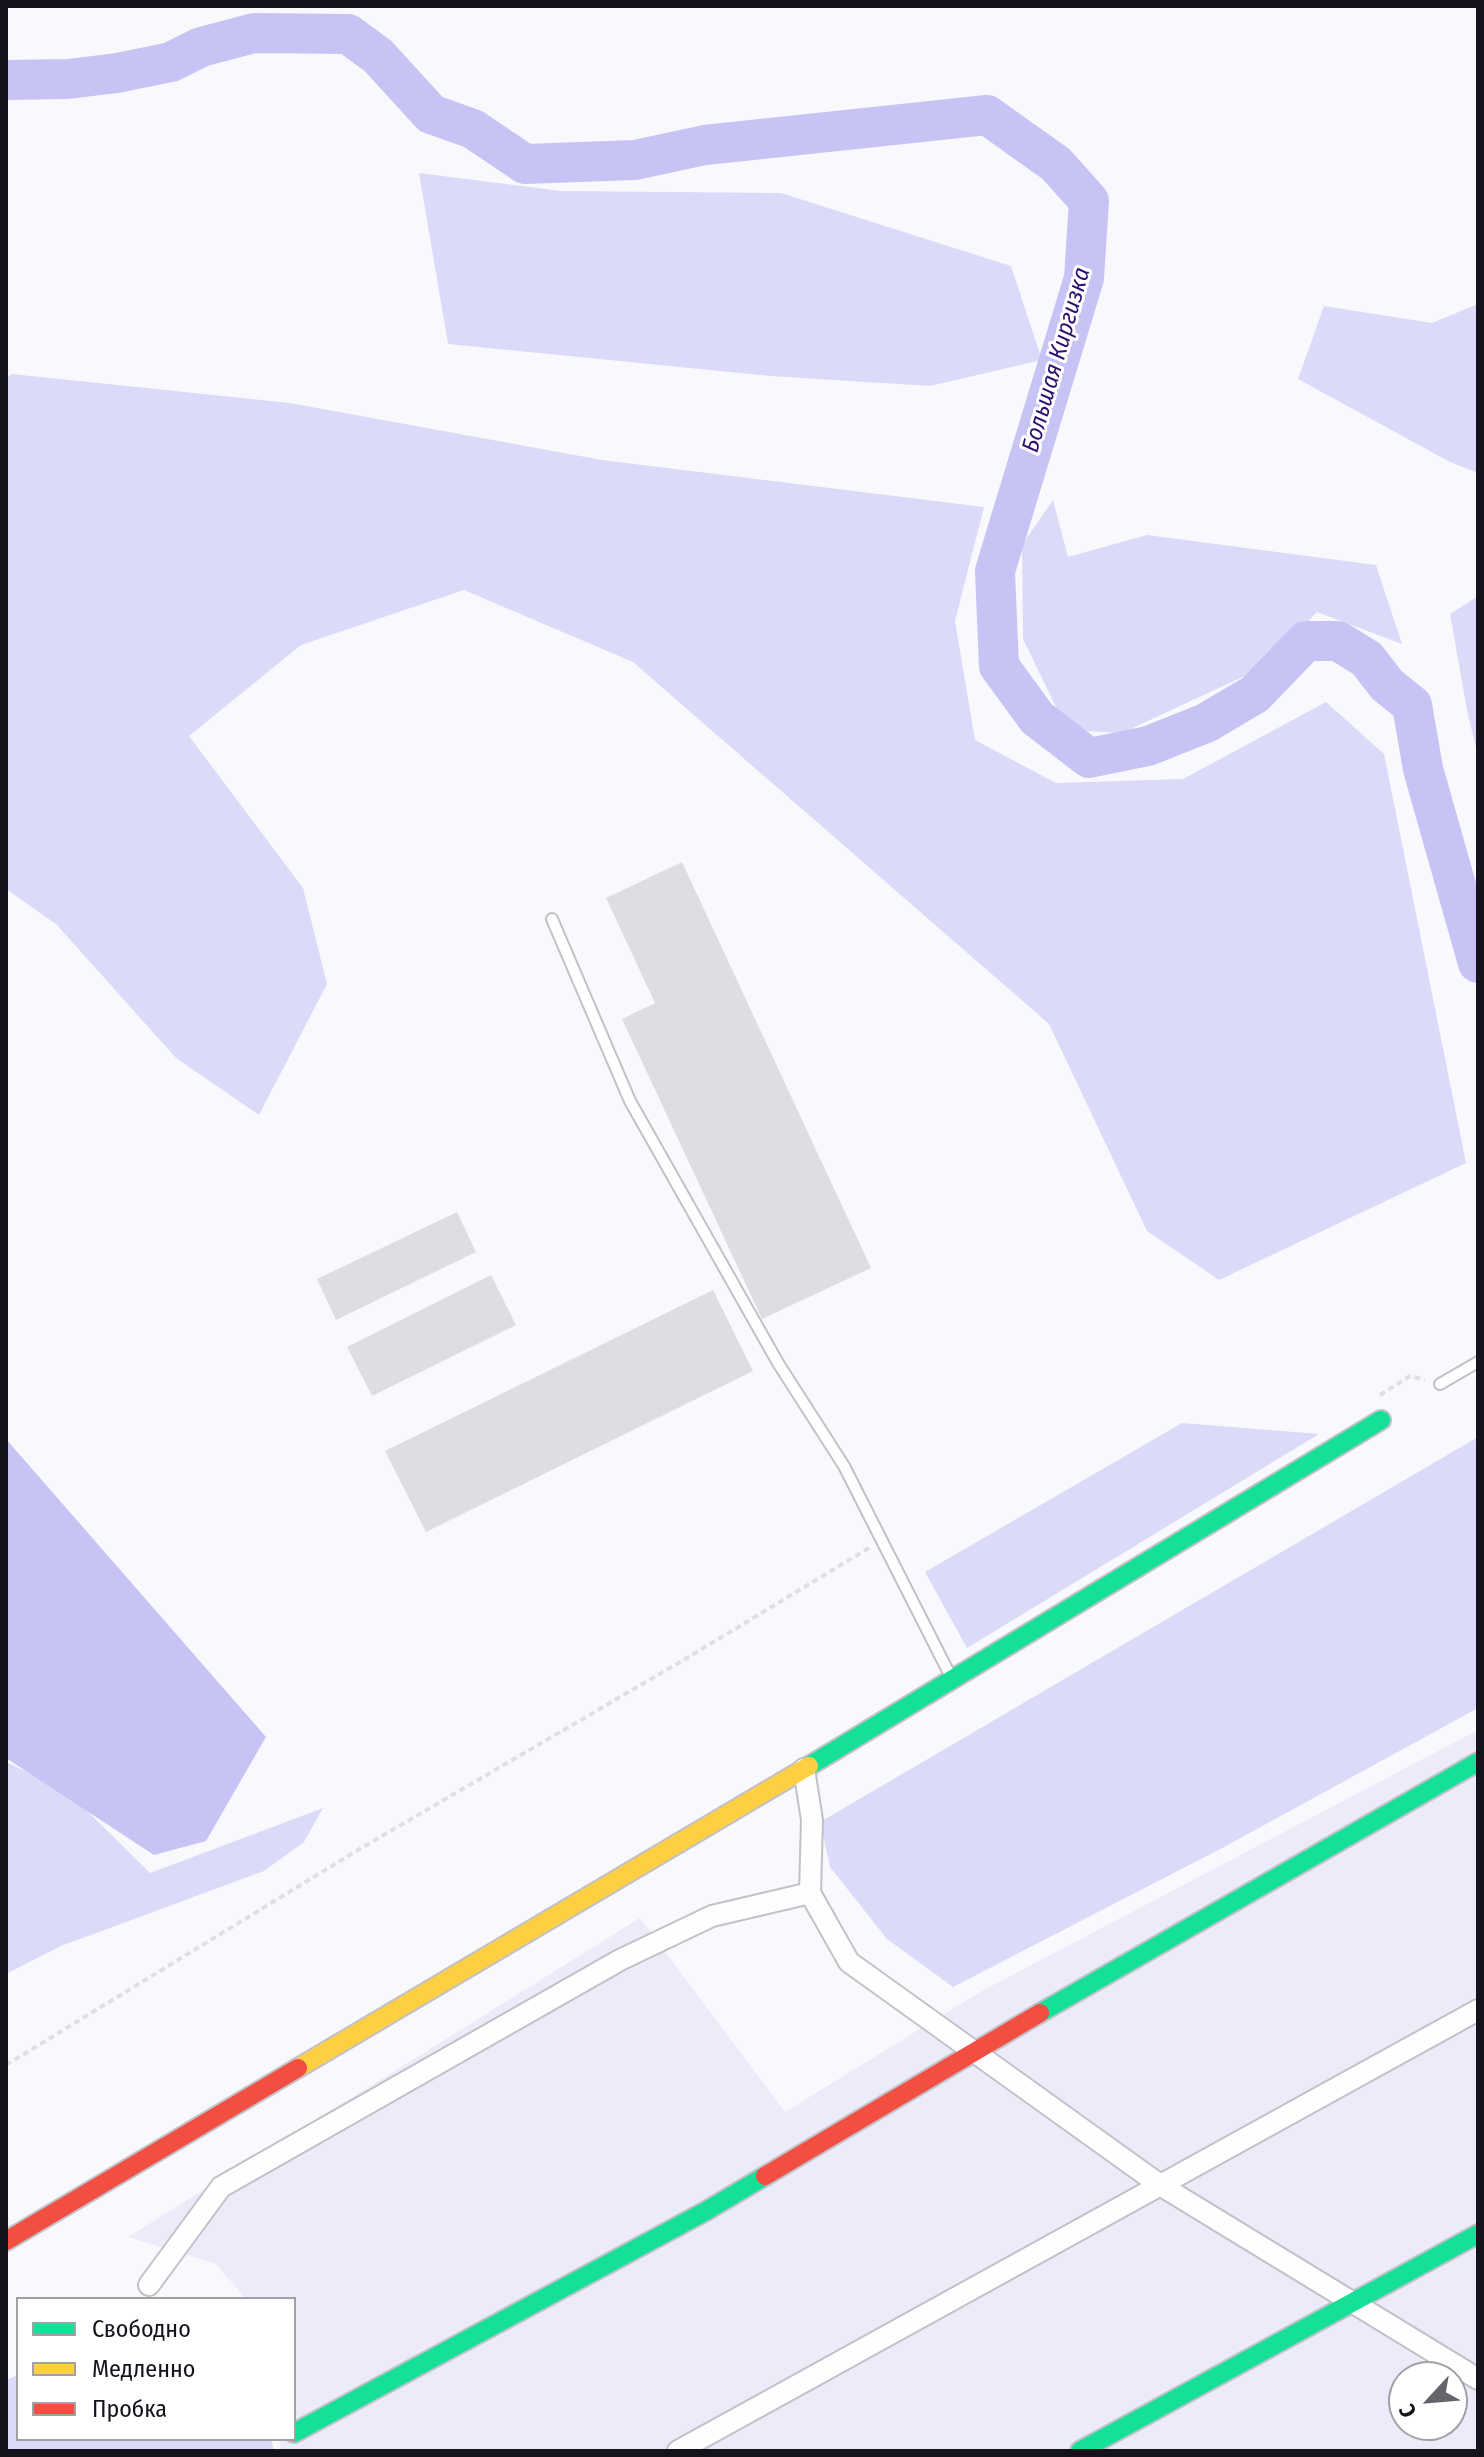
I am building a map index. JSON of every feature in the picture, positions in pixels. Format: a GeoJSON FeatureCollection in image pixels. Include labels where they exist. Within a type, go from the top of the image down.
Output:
{"type":"FeatureCollection","features":[{"type":"Feature","properties":{"kind":"street"},"geometry":{"type":"LineString","coordinates":[[6,2241],[804,1769],[1381,1420]]}},
{"type":"Feature","properties":{"kind":"street"},"geometry":{"type":"LineString","coordinates":[[296,2432],[706,2211],[975,2051],[1478,1762]]}},
{"type":"Feature","properties":{"kind":"street"},"geometry":{"type":"LineString","coordinates":[[804,1769],[812,1820],[810,1893],[849,1962],[1160,2185],[1478,2379]]}},
{"type":"Feature","properties":{"kind":"street"},"geometry":{"type":"LineString","coordinates":[[149,2285],[221,2187],[620,1960],[712,1916],[810,1893]]}},
{"type":"Feature","properties":{"kind":"street"},"geometry":{"type":"LineString","coordinates":[[678,2451],[1478,2010]]}},
{"type":"Feature","properties":{"kind":"street"},"geometry":{"type":"LineString","coordinates":[[1080,2451],[1478,2234]]}},
{"type":"Feature","properties":{"kind":"lane"},"geometry":{"type":"LineString","coordinates":[[552,919],[630,1101],[778,1363],[844,1466],[952,1679]]}},
{"type":"Feature","properties":{"kind":"lane"},"geometry":{"type":"LineString","coordinates":[[1440,1384],[1478,1362]]}},
{"type":"Feature","properties":{"kind":"path"},"geometry":{"type":"LineString","coordinates":[[1381,1420],[1378,1395],[1410,1376],[1440,1384]]}},
{"type":"Feature","properties":{"kind":"path"},"geometry":{"type":"LineString","coordinates":[[6,2065],[358,1850],[882,1541]]}},
{"type":"Feature","properties":{"kind":"shaded area"},"geometry":{"type":"Polygon","coordinates":[[[419,173],[561,191],[781,193],[1011,266],[1042,360],[930,386],[770,376],[448,344],[419,173]]]}},
{"type":"Feature","properties":{"kind":"shaded area"},"geometry":{"type":"Polygon","coordinates":[[[1478,304],[1478,473],[1448,461],[1298,379],[1324,306],[1432,323],[1478,304]]]}},
{"type":"Feature","properties":{"kind":"shaded area"},"geometry":{"type":"Polygon","coordinates":[[[12,374],[290,403],[602,460],[984,507],[955,621],[975,740],[1056,783],[1183,779],[1326,702],[1384,754],[1466,1163],[1219,1280],[1147,1231],[1049,1024],[633,662],[464,590],[301,645],[189,736],[303,888],[327,984],[259,1115],[176,1058],[56,924],[6,889],[6,378],[12,374]]]}},
{"type":"Feature","properties":{"kind":"shaded area"},"geometry":{"type":"Polygon","coordinates":[[[1053,500],[1068,557],[1147,535],[1376,565],[1402,644],[1317,612],[1264,667],[1122,733],[1067,730],[1023,639],[1022,545],[1053,500]]]}},
{"type":"Feature","properties":{"kind":"shaded area"},"geometry":{"type":"Polygon","coordinates":[[[1478,596],[1478,757],[1450,614],[1478,596]]]}},
{"type":"Feature","properties":{"kind":"shaded area"},"geometry":{"type":"Polygon","coordinates":[[[1182,1423],[1319,1434],[967,1648],[925,1572],[1182,1423]]]}},
{"type":"Feature","properties":{"kind":"shaded area"},"geometry":{"type":"Polygon","coordinates":[[[1478,1437],[1478,1708],[1226,1846],[953,1987],[887,1939],[830,1867],[820,1822],[1478,1437]]]}},
{"type":"Feature","properties":{"kind":"shaded area"},"geometry":{"type":"Polygon","coordinates":[[[6,1439],[266,1737],[206,1841],[154,1855],[6,1758],[6,1439]]]}},
{"type":"Feature","properties":{"kind":"shaded area"},"geometry":{"type":"Polygon","coordinates":[[[1478,1730],[1478,2451],[281,2451],[279,2441],[296,2441],[296,2297],[244,2297],[216,2264],[128,2237],[640,1918],[785,2112],[980,1992],[1478,1730]]]}},
{"type":"Feature","properties":{"kind":"shaded area"},"geometry":{"type":"Polygon","coordinates":[[[6,1762],[67,1791],[150,1873],[323,1808],[304,1842],[264,1871],[61,1946],[6,1974],[6,1762]]]}},
{"type":"Feature","properties":{"kind":"shaded area"},"geometry":{"type":"Polygon","coordinates":[[[16,2376],[16,2441],[272,2441],[274,2451],[6,2451],[6,2380],[16,2376]]]}},
{"type":"Feature","properties":{"kind":"building"},"geometry":{"type":"Polygon","coordinates":[[[682,862],[871,1268],[762,1319],[622,1019],[655,1003],[606,898],[682,862]]]}},
{"type":"Feature","properties":{"kind":"building"},"geometry":{"type":"Polygon","coordinates":[[[457,1212],[476,1252],[336,1320],[317,1279],[457,1212]]]}},
{"type":"Feature","properties":{"kind":"building"},"geometry":{"type":"Polygon","coordinates":[[[491,1275],[516,1325],[372,1396],[347,1347],[491,1275]]]}},
{"type":"Feature","properties":{"kind":"building"},"geometry":{"type":"Polygon","coordinates":[[[713,1290],[753,1371],[426,1532],[385,1451],[713,1290]]]}},
{"type":"Feature","properties":{"kind":"waterway","name":"Большая Киргизка"},"geometry":{"type":"LineString","coordinates":[[6,80],[68,79],[117,73],[171,62],[201,47],[254,33],[348,34],[378,56],[431,114],[473,129],[525,164],[635,160],[705,145],[987,115],[1056,164],[1089,201],[1084,278],[995,571],[999,666],[1037,718],[1089,758],[1148,746],[1206,723],[1255,694],[1306,641],[1338,641],[1367,659],[1387,685],[1412,705],[1423,769],[1478,963]]}},
{"type":"Feature","properties":{"kind":"traffic: fast"},"geometry":{"type":"LineString","coordinates":[[809,1766],[1381,1420]]}},
{"type":"Feature","properties":{"kind":"traffic: fast"},"geometry":{"type":"LineString","coordinates":[[1040,2013],[1478,1762]]}},
{"type":"Feature","properties":{"kind":"traffic: fast"},"geometry":{"type":"LineString","coordinates":[[296,2432],[706,2211],[765,2176]]}},
{"type":"Feature","properties":{"kind":"traffic: fast"},"geometry":{"type":"LineString","coordinates":[[1080,2451],[1478,2234]]}},
{"type":"Feature","properties":{"kind":"traffic: slow"},"geometry":{"type":"LineString","coordinates":[[298,2068],[809,1766]]}},
{"type":"Feature","properties":{"kind":"traffic: jam"},"geometry":{"type":"LineString","coordinates":[[765,2176],[1040,2013]]}},
{"type":"Feature","properties":{"kind":"traffic: jam"},"geometry":{"type":"LineString","coordinates":[[6,2241],[298,2068]]}}]}
